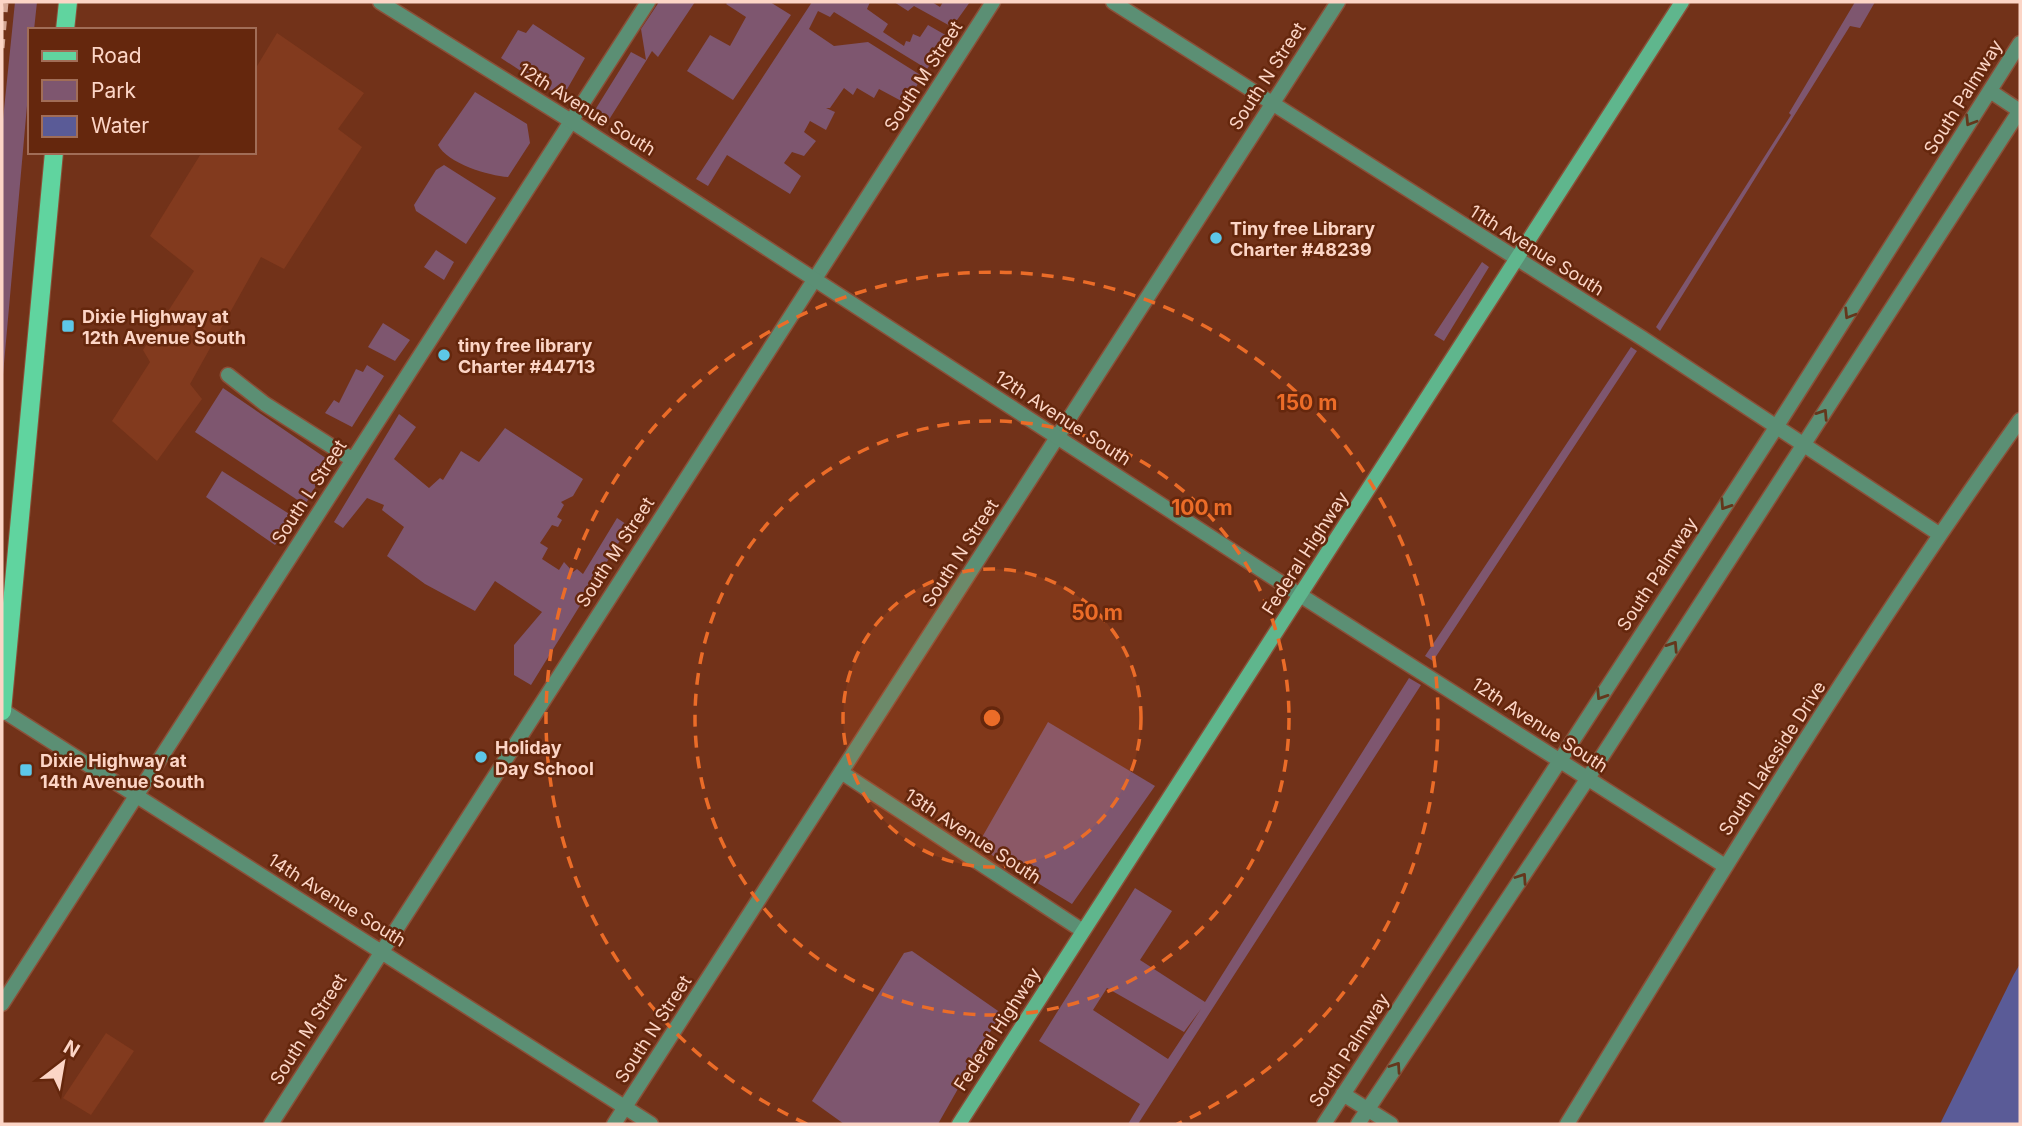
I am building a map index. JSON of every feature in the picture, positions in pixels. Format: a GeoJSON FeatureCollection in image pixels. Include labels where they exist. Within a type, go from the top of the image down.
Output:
{"type":"FeatureCollection","features":[{"type":"Feature","properties":{"kind":"main road"},"geometry":{"type":"LineString","coordinates":[[65,28],[68,2]]}},
{"type":"Feature","properties":{"kind":"main road","name":"Federal Highway"},"geometry":{"type":"LineString","coordinates":[[959,1124],[1682,2]]}},
{"type":"Feature","properties":{"kind":"main road"},"geometry":{"type":"LineString","coordinates":[[2,711],[54,154]]}},
{"type":"Feature","properties":{"kind":"street","name":"12th Avenue South"},"geometry":{"type":"LineString","coordinates":[[380,2],[571,121],[1300,595],[1725,866]]}},
{"type":"Feature","properties":{"kind":"street","name":"South L Street"},"geometry":{"type":"LineString","coordinates":[[2,1004],[648,2]]}},
{"type":"Feature","properties":{"kind":"street","name":"South M Street"},"geometry":{"type":"LineString","coordinates":[[271,1124],[993,2]]}},
{"type":"Feature","properties":{"kind":"street","name":"11th Avenue South"},"geometry":{"type":"LineString","coordinates":[[1113,2],[1516,261],[1642,338],[1775,429],[1939,534]]}},
{"type":"Feature","properties":{"kind":"street","name":"South N Street"},"geometry":{"type":"LineString","coordinates":[[614,1124],[1338,2]]}},
{"type":"Feature","properties":{"kind":"street","name":"South Palmway"},"geometry":{"type":"LineString","coordinates":[[1324,1124],[1775,429],[2020,43]]}},
{"type":"Feature","properties":{"kind":"street"},"geometry":{"type":"LineString","coordinates":[[1358,1124],[1588,778],[2020,111],[1990,91]]}},
{"type":"Feature","properties":{"kind":"street"},"geometry":{"type":"LineString","coordinates":[[228,375],[265,404],[353,460]]}},
{"type":"Feature","properties":{"kind":"street","name":"South Lakeside Drive"},"geometry":{"type":"LineString","coordinates":[[1567,1124],[1725,866],[1939,534],[2020,420]]}},
{"type":"Feature","properties":{"kind":"street","name":"14th Avenue South"},"geometry":{"type":"LineString","coordinates":[[2,711],[651,1124]]}},
{"type":"Feature","properties":{"kind":"street","name":"13th Avenue South"},"geometry":{"type":"LineString","coordinates":[[841,772],[1083,931]]}},
{"type":"Feature","properties":{"kind":"street"},"geometry":{"type":"LineString","coordinates":[[1343,1094],[1391,1124]]}},
{"type":"Feature","properties":{"kind":"shaded area"},"geometry":{"type":"Polygon","coordinates":[[[277,33],[364,93],[338,129],[362,147],[284,269],[261,257],[190,384],[202,399],[157,461],[112,421],[150,362],[143,350],[194,271],[150,236],[201,154],[256,154],[256,68],[277,33]]]}},
{"type":"Feature","properties":{"kind":"shaded area"},"geometry":{"type":"Polygon","coordinates":[[[106,1033],[134,1051],[91,1115],[63,1098],[106,1033]]]}},
{"type":"Feature","properties":{"kind":"green space"},"geometry":{"type":"Polygon","coordinates":[[[15,2],[37,2],[34,28],[28,28],[28,94],[2,386],[2,129],[15,2]]]}},
{"type":"Feature","properties":{"kind":"green space"},"geometry":{"type":"Polygon","coordinates":[[[659,2],[695,2],[658,57],[652,51],[605,126],[594,120],[595,110],[631,52],[646,60],[641,29],[659,2]]]}},
{"type":"Feature","properties":{"kind":"green space"},"geometry":{"type":"Polygon","coordinates":[[[770,2],[791,15],[733,100],[687,71],[710,35],[730,46],[746,17],[726,4],[770,2]]]}},
{"type":"Feature","properties":{"kind":"green space"},"geometry":{"type":"Polygon","coordinates":[[[812,2],[870,2],[867,9],[888,24],[883,32],[904,46],[906,41],[910,42],[913,34],[920,37],[928,25],[949,37],[927,69],[834,12],[830,17],[818,11],[809,29],[834,46],[868,42],[922,76],[907,104],[879,89],[874,98],[857,88],[853,95],[844,88],[830,108],[826,108],[835,112],[826,130],[810,121],[804,132],[816,141],[804,156],[792,152],[784,163],[801,176],[790,194],[727,155],[708,186],[696,179],[812,2]]]}},
{"type":"Feature","properties":{"kind":"green space"},"geometry":{"type":"Polygon","coordinates":[[[894,2],[932,2],[940,7],[943,2],[970,2],[952,27],[914,6],[908,11],[894,2]]]}},
{"type":"Feature","properties":{"kind":"green space"},"geometry":{"type":"Polygon","coordinates":[[[1855,2],[1875,2],[1860,28],[1850,26],[1660,331],[1656,327],[1791,115],[1789,113],[1855,2]]]}},
{"type":"Feature","properties":{"kind":"green space"},"geometry":{"type":"Polygon","coordinates":[[[533,24],[585,58],[562,98],[501,58],[518,30],[526,33],[533,24]]]}},
{"type":"Feature","properties":{"kind":"green space"},"geometry":{"type":"Polygon","coordinates":[[[475,92],[527,124],[530,143],[508,177],[459,163],[438,145],[475,92]]]}},
{"type":"Feature","properties":{"kind":"green space"},"geometry":{"type":"Polygon","coordinates":[[[444,165],[496,198],[466,244],[416,211],[414,205],[436,170],[444,165]]]}},
{"type":"Feature","properties":{"kind":"green space"},"geometry":{"type":"Polygon","coordinates":[[[436,250],[454,262],[444,280],[424,267],[436,250]]]}},
{"type":"Feature","properties":{"kind":"green space"},"geometry":{"type":"Polygon","coordinates":[[[1482,262],[1489,267],[1444,341],[1434,335],[1482,262]]]}},
{"type":"Feature","properties":{"kind":"green space"},"geometry":{"type":"Polygon","coordinates":[[[383,323],[410,340],[395,361],[368,347],[383,323]]]}},
{"type":"Feature","properties":{"kind":"green space"},"geometry":{"type":"Polygon","coordinates":[[[1631,347],[1637,351],[1433,661],[1425,656],[1631,347]]]}},
{"type":"Feature","properties":{"kind":"green space"},"geometry":{"type":"Polygon","coordinates":[[[367,365],[384,376],[352,427],[325,413],[334,400],[339,403],[356,369],[363,372],[367,365]]]}},
{"type":"Feature","properties":{"kind":"green space"},"geometry":{"type":"Polygon","coordinates":[[[223,388],[330,461],[305,505],[195,432],[223,388]]]}},
{"type":"Feature","properties":{"kind":"green space"},"geometry":{"type":"Polygon","coordinates":[[[399,414],[416,427],[394,459],[429,488],[440,478],[443,480],[461,451],[479,462],[505,428],[583,479],[573,496],[561,502],[564,505],[557,517],[562,520],[558,527],[552,525],[540,543],[548,548],[542,559],[559,570],[564,562],[573,572],[577,569],[583,574],[617,518],[629,526],[531,685],[514,675],[514,645],[542,612],[495,581],[475,611],[425,584],[387,556],[404,527],[382,510],[384,505],[367,498],[343,528],[334,522],[399,414]]]}},
{"type":"Feature","properties":{"kind":"green space"},"geometry":{"type":"Polygon","coordinates":[[[222,471],[294,517],[275,545],[206,497],[222,471]]]}},
{"type":"Feature","properties":{"kind":"green space"},"geometry":{"type":"Polygon","coordinates":[[[1409,678],[1421,685],[1138,1124],[1128,1124],[1140,1104],[1039,1041],[1135,888],[1172,911],[1140,960],[1205,1002],[1409,678]],[[1107,988],[1093,1010],[1168,1059],[1201,1009],[1184,1032],[1107,988]]]}},
{"type":"Feature","properties":{"kind":"green space"},"geometry":{"type":"Polygon","coordinates":[[[1048,722],[1155,786],[1072,904],[977,846],[1048,722]]]}},
{"type":"Feature","properties":{"kind":"green space"},"geometry":{"type":"Polygon","coordinates":[[[912,951],[1001,1013],[938,1124],[844,1124],[812,1101],[904,953],[912,951]]]}},
{"type":"Feature","properties":{"kind":"water"},"geometry":{"type":"Polygon","coordinates":[[[2020,964],[2020,1124],[1940,1124],[2014,974],[2020,964]]]}},
{"type":"Feature","properties":{"kind":"railway"},"geometry":{"type":"LineString","coordinates":[[2,48],[6,2]]}},
{"type":"Feature","properties":{"kind":"place","name":"Tiny free Library Charter #48239"},"geometry":{"type":"Point","coordinates":[1216,238]}},
{"type":"Feature","properties":{"kind":"place","name":"Dixie Highway at 12th Avenue South"},"geometry":{"type":"Point","coordinates":[68,326]}},
{"type":"Feature","properties":{"kind":"place","name":"tiny free library Charter #44713"},"geometry":{"type":"Point","coordinates":[444,355]}},
{"type":"Feature","properties":{"kind":"place","name":"Holiday Day School"},"geometry":{"type":"Point","coordinates":[481,757]}},
{"type":"Feature","properties":{"kind":"place","name":"Dixie Highway at 14th Avenue South"},"geometry":{"type":"Point","coordinates":[26,770]}}]}
